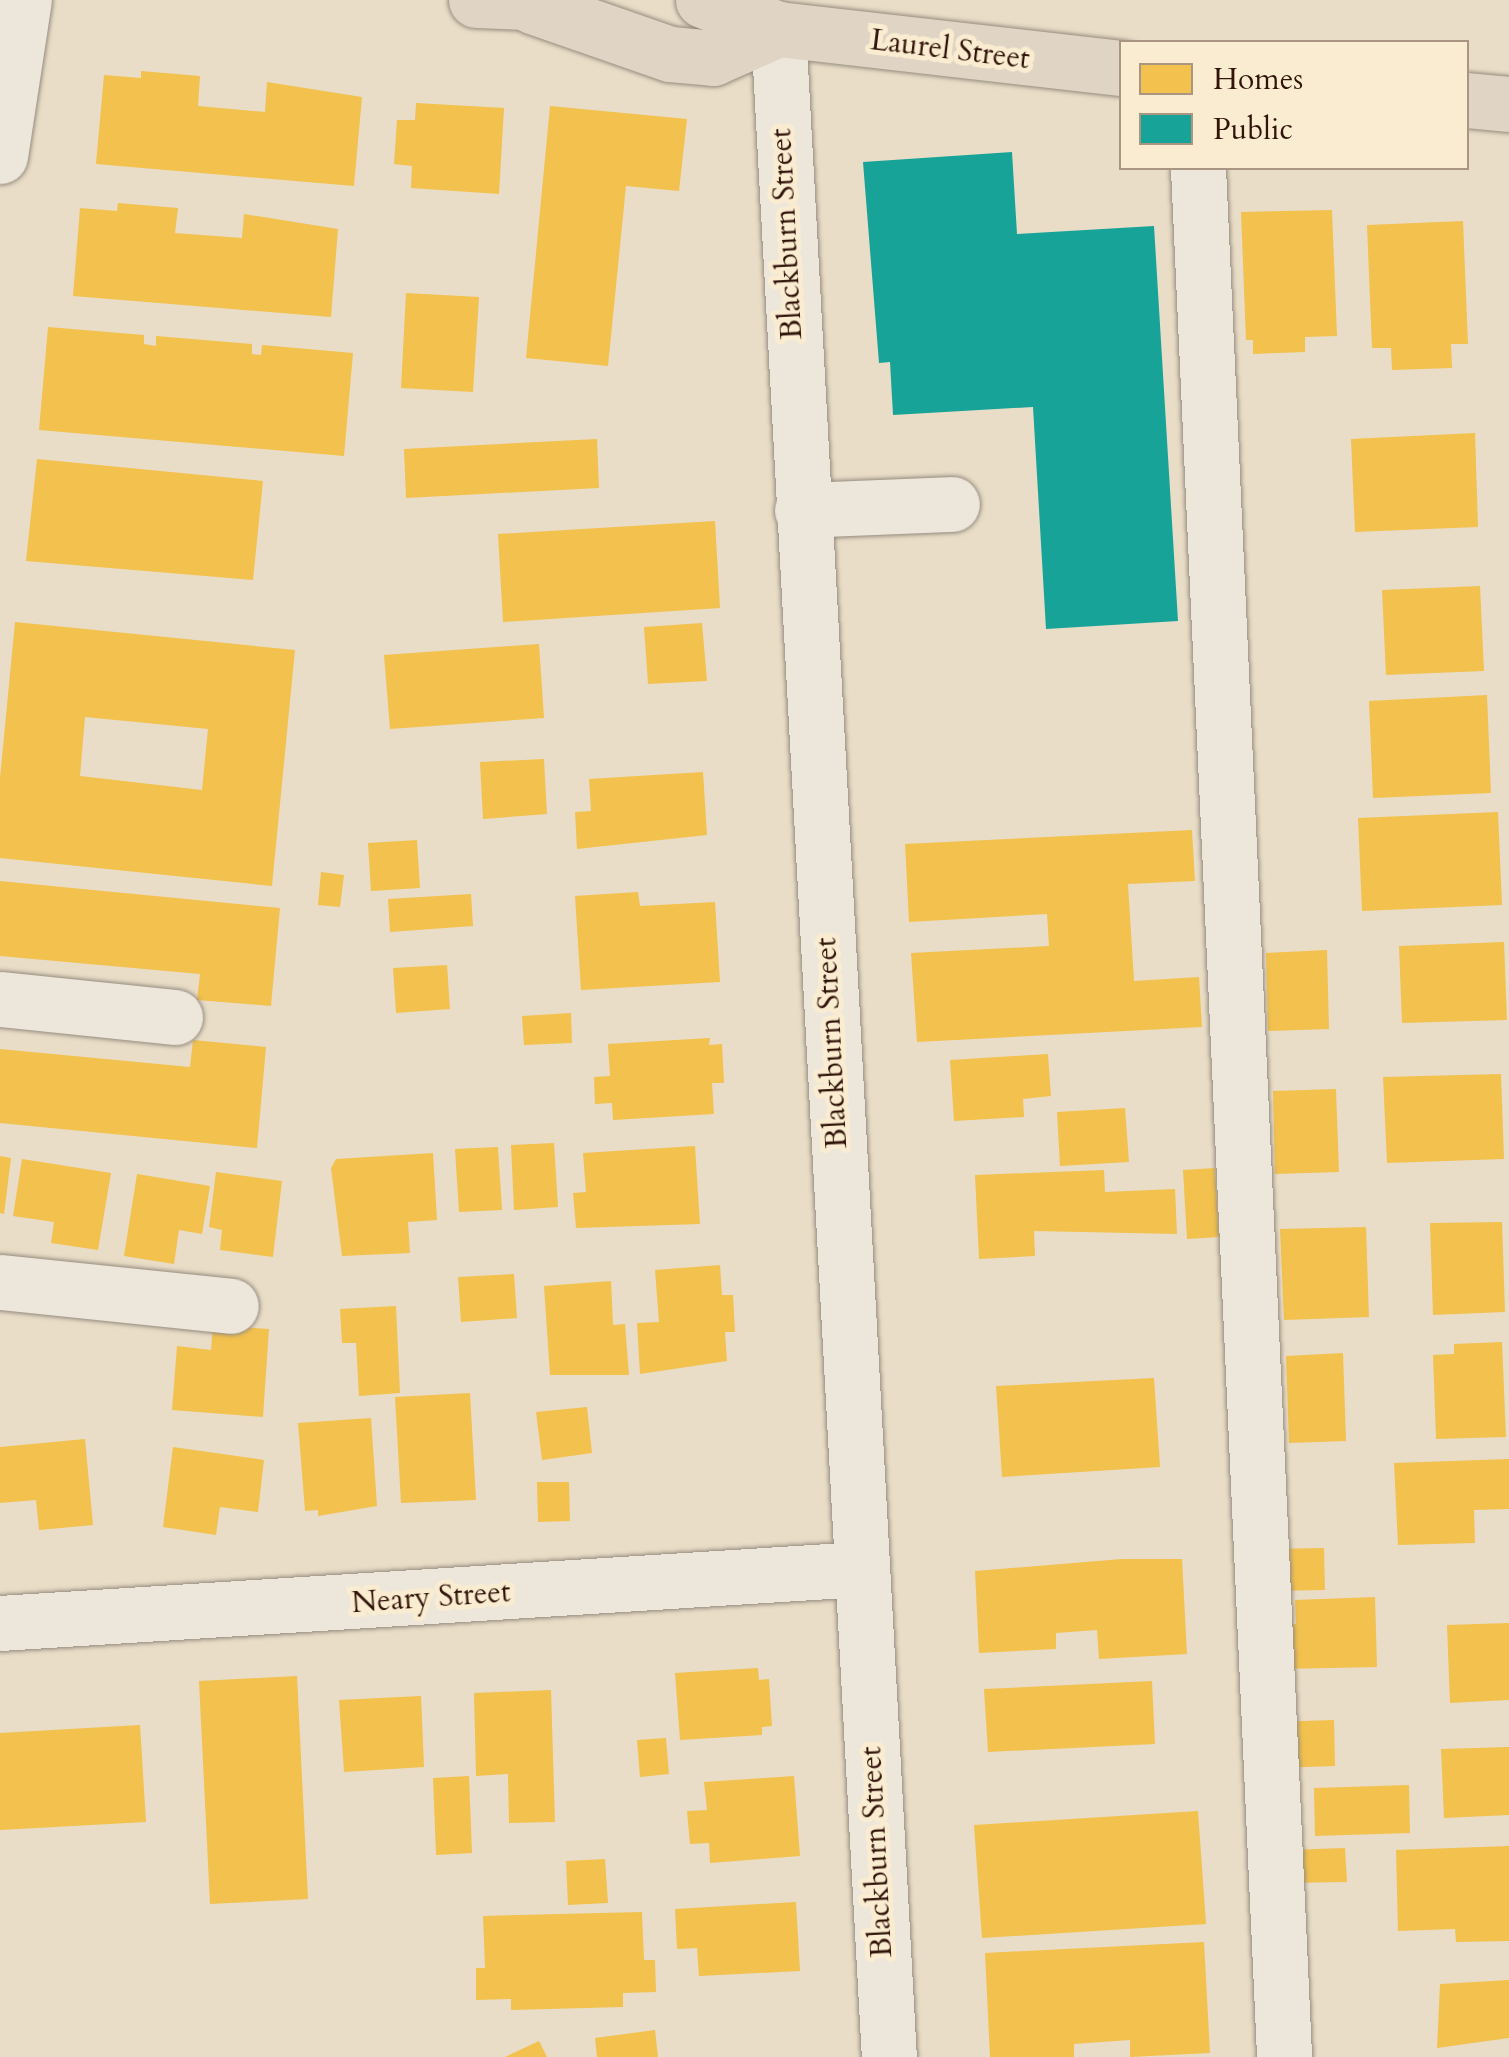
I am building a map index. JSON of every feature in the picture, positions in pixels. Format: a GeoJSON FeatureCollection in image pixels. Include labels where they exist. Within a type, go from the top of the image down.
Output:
{"type":"FeatureCollection","features":[{"type":"Feature","properties":{"kind":"main road"},"geometry":{"type":"LineString","coordinates":[[476,0],[532,6],[628,0]]}},
{"type":"Feature","properties":{"kind":"main road","name":"Laurel Street"},"geometry":{"type":"LineString","coordinates":[[703,0],[778,29],[1119,68]]}},
{"type":"Feature","properties":{"kind":"main road"},"geometry":{"type":"LineString","coordinates":[[532,6],[670,54],[698,57],[713,58],[778,29]]}},
{"type":"Feature","properties":{"kind":"main road"},"geometry":{"type":"LineString","coordinates":[[1469,100],[1509,104]]}},
{"type":"Feature","properties":{"kind":"street"},"geometry":{"type":"LineString","coordinates":[[0,156],[24,0]]}},
{"type":"Feature","properties":{"kind":"street","name":"Blackburn Street"},"geometry":{"type":"LineString","coordinates":[[778,29],[888,2057]]}},
{"type":"Feature","properties":{"kind":"street"},"geometry":{"type":"LineString","coordinates":[[1198,170],[1284,2057]]}},
{"type":"Feature","properties":{"kind":"street"},"geometry":{"type":"LineString","coordinates":[[802,510],[952,504]]}},
{"type":"Feature","properties":{"kind":"street"},"geometry":{"type":"LineString","coordinates":[[0,999],[175,1017]]}},
{"type":"Feature","properties":{"kind":"street"},"geometry":{"type":"LineString","coordinates":[[0,1282],[231,1306]]}},
{"type":"Feature","properties":{"kind":"street","name":"Neary Street"},"geometry":{"type":"LineString","coordinates":[[0,1622],[862,1569]]}},
{"type":"Feature","properties":{"kind":"building: Homes"},"geometry":{"type":"Polygon","coordinates":[[[141,71],[200,76],[198,106],[265,112],[267,82],[362,97],[354,186],[96,164],[104,75],[141,78],[141,71]]]}},
{"type":"Feature","properties":{"kind":"building: Homes"},"geometry":{"type":"Polygon","coordinates":[[[416,103],[504,108],[499,194],[411,188],[412,166],[394,164],[397,120],[415,120],[416,103]]]}},
{"type":"Feature","properties":{"kind":"building: Homes"},"geometry":{"type":"Polygon","coordinates":[[[550,106],[687,119],[679,191],[626,186],[608,366],[526,358],[550,106]]]}},
{"type":"Feature","properties":{"kind":"building: Homes"},"geometry":{"type":"Polygon","coordinates":[[[118,203],[178,208],[175,233],[242,238],[244,214],[338,229],[331,317],[73,296],[80,208],[117,211],[118,203]]]}},
{"type":"Feature","properties":{"kind":"building: Homes"},"geometry":{"type":"Polygon","coordinates":[[[1332,210],[1337,336],[1305,337],[1305,352],[1253,354],[1253,340],[1246,340],[1241,212],[1332,210]]]}},
{"type":"Feature","properties":{"kind":"building: Homes"},"geometry":{"type":"Polygon","coordinates":[[[1463,221],[1468,344],[1451,344],[1452,368],[1392,370],[1391,348],[1372,348],[1367,225],[1463,221]]]}},
{"type":"Feature","properties":{"kind":"building: Homes"},"geometry":{"type":"Polygon","coordinates":[[[406,293],[479,297],[473,392],[401,388],[406,293]]]}},
{"type":"Feature","properties":{"kind":"building: Homes"},"geometry":{"type":"Polygon","coordinates":[[[48,327],[144,335],[144,344],[156,346],[156,336],[252,344],[252,354],[261,355],[262,345],[353,353],[344,456],[39,430],[48,327]]]}},
{"type":"Feature","properties":{"kind":"building: Homes"},"geometry":{"type":"Polygon","coordinates":[[[1475,433],[1478,527],[1355,532],[1351,439],[1475,433]]]}},
{"type":"Feature","properties":{"kind":"building: Homes"},"geometry":{"type":"Polygon","coordinates":[[[597,439],[599,488],[406,498],[404,449],[597,439]]]}},
{"type":"Feature","properties":{"kind":"building: Homes"},"geometry":{"type":"Polygon","coordinates":[[[37,459],[263,481],[253,580],[26,561],[37,459]]]}},
{"type":"Feature","properties":{"kind":"building: Homes"},"geometry":{"type":"Polygon","coordinates":[[[715,521],[720,608],[503,622],[498,534],[715,521]]]}},
{"type":"Feature","properties":{"kind":"building: Homes"},"geometry":{"type":"Polygon","coordinates":[[[1480,586],[1484,671],[1386,675],[1382,590],[1480,586]]]}},
{"type":"Feature","properties":{"kind":"building: Homes"},"geometry":{"type":"Polygon","coordinates":[[[15,622],[295,650],[272,886],[0,858],[0,778],[15,622]],[[85,717],[80,776],[202,790],[208,729],[85,717]]]}},
{"type":"Feature","properties":{"kind":"building: Homes"},"geometry":{"type":"Polygon","coordinates":[[[702,623],[707,681],[648,684],[644,627],[702,623]]]}},
{"type":"Feature","properties":{"kind":"building: Homes"},"geometry":{"type":"Polygon","coordinates":[[[539,644],[544,718],[390,729],[384,655],[539,644]]]}},
{"type":"Feature","properties":{"kind":"building: Homes"},"geometry":{"type":"Polygon","coordinates":[[[1487,695],[1491,793],[1373,798],[1369,701],[1487,695]]]}},
{"type":"Feature","properties":{"kind":"building: Homes"},"geometry":{"type":"Polygon","coordinates":[[[544,759],[547,814],[483,819],[480,762],[544,759]]]}},
{"type":"Feature","properties":{"kind":"building: Homes"},"geometry":{"type":"Polygon","coordinates":[[[703,772],[707,835],[577,849],[575,812],[591,811],[589,779],[703,772]]]}},
{"type":"Feature","properties":{"kind":"building: Homes"},"geometry":{"type":"Polygon","coordinates":[[[1498,812],[1502,905],[1362,911],[1358,818],[1498,812]]]}},
{"type":"Feature","properties":{"kind":"building: Homes"},"geometry":{"type":"Polygon","coordinates":[[[1192,830],[1195,881],[1128,884],[1134,981],[1199,977],[1202,1027],[917,1042],[911,953],[1049,946],[1047,914],[909,922],[905,844],[1192,830]]]}},
{"type":"Feature","properties":{"kind":"building: Homes"},"geometry":{"type":"Polygon","coordinates":[[[417,840],[420,888],[371,891],[368,843],[417,840]]]}},
{"type":"Feature","properties":{"kind":"building: Homes"},"geometry":{"type":"Polygon","coordinates":[[[321,872],[344,875],[340,907],[318,905],[321,872]]]}},
{"type":"Feature","properties":{"kind":"building: Homes"},"geometry":{"type":"Polygon","coordinates":[[[0,881],[280,908],[271,1006],[197,1000],[200,974],[0,956],[0,881]]]}},
{"type":"Feature","properties":{"kind":"building: Homes"},"geometry":{"type":"Polygon","coordinates":[[[638,892],[640,906],[715,902],[720,982],[581,990],[575,896],[638,892]]]}},
{"type":"Feature","properties":{"kind":"building: Homes"},"geometry":{"type":"Polygon","coordinates":[[[471,894],[473,926],[390,932],[388,899],[471,894]]]}},
{"type":"Feature","properties":{"kind":"building: Homes"},"geometry":{"type":"Polygon","coordinates":[[[1504,942],[1507,1020],[1402,1023],[1399,946],[1504,942]]]}},
{"type":"Feature","properties":{"kind":"building: Homes"},"geometry":{"type":"Polygon","coordinates":[[[1327,950],[1329,1029],[1268,1031],[1266,953],[1327,950]]]}},
{"type":"Feature","properties":{"kind":"building: Homes"},"geometry":{"type":"Polygon","coordinates":[[[447,965],[450,1009],[396,1013],[393,968],[447,965]]]}},
{"type":"Feature","properties":{"kind":"building: Homes"},"geometry":{"type":"Polygon","coordinates":[[[571,1013],[572,1043],[524,1045],[522,1016],[571,1013]]]}},
{"type":"Feature","properties":{"kind":"building: Homes"},"geometry":{"type":"Polygon","coordinates":[[[710,1038],[709,1045],[722,1044],[724,1083],[712,1083],[714,1114],[613,1120],[612,1103],[595,1104],[594,1077],[610,1076],[608,1044],[710,1038]]]}},
{"type":"Feature","properties":{"kind":"building: Homes"},"geometry":{"type":"Polygon","coordinates":[[[193,1040],[266,1047],[257,1148],[0,1123],[0,1049],[190,1067],[193,1040]]]}},
{"type":"Feature","properties":{"kind":"building: Homes"},"geometry":{"type":"Polygon","coordinates":[[[1048,1054],[1051,1096],[1023,1099],[1024,1117],[954,1121],[950,1060],[1048,1054]]]}},
{"type":"Feature","properties":{"kind":"building: Homes"},"geometry":{"type":"Polygon","coordinates":[[[1501,1074],[1504,1159],[1387,1163],[1383,1077],[1501,1074]]]}},
{"type":"Feature","properties":{"kind":"building: Homes"},"geometry":{"type":"Polygon","coordinates":[[[1336,1089],[1339,1172],[1275,1174],[1273,1091],[1336,1089]]]}},
{"type":"Feature","properties":{"kind":"building: Homes"},"geometry":{"type":"Polygon","coordinates":[[[1125,1108],[1129,1162],[1060,1166],[1057,1112],[1125,1108]]]}},
{"type":"Feature","properties":{"kind":"building: Homes"},"geometry":{"type":"Polygon","coordinates":[[[554,1143],[558,1207],[514,1210],[511,1145],[554,1143]]]}},
{"type":"Feature","properties":{"kind":"building: Homes"},"geometry":{"type":"Polygon","coordinates":[[[695,1146],[700,1224],[576,1228],[573,1193],[586,1192],[583,1153],[695,1146]]]}},
{"type":"Feature","properties":{"kind":"building: Homes"},"geometry":{"type":"Polygon","coordinates":[[[498,1147],[502,1210],[459,1212],[455,1149],[498,1147]]]}},
{"type":"Feature","properties":{"kind":"building: Homes"},"geometry":{"type":"Polygon","coordinates":[[[433,1153],[437,1220],[408,1222],[410,1253],[342,1256],[331,1168],[336,1159],[433,1153]]]}},
{"type":"Feature","properties":{"kind":"building: Homes"},"geometry":{"type":"Polygon","coordinates":[[[0,1156],[11,1158],[4,1214],[0,1213],[0,1156]]]}},
{"type":"Feature","properties":{"kind":"building: Homes"},"geometry":{"type":"Polygon","coordinates":[[[22,1159],[111,1173],[98,1250],[51,1243],[54,1222],[13,1216],[22,1159]]]}},
{"type":"Feature","properties":{"kind":"building: Homes"},"geometry":{"type":"Polygon","coordinates":[[[1215,1168],[1219,1237],[1187,1239],[1183,1170],[1215,1168]]]}},
{"type":"Feature","properties":{"kind":"building: Homes"},"geometry":{"type":"Polygon","coordinates":[[[1104,1170],[1105,1192],[1175,1189],[1177,1234],[1034,1231],[1035,1256],[979,1259],[975,1175],[1104,1170]]]}},
{"type":"Feature","properties":{"kind":"building: Homes"},"geometry":{"type":"Polygon","coordinates":[[[216,1172],[282,1181],[273,1257],[220,1250],[222,1230],[209,1227],[216,1172]]]}},
{"type":"Feature","properties":{"kind":"building: Homes"},"geometry":{"type":"Polygon","coordinates":[[[137,1174],[210,1186],[202,1234],[179,1230],[174,1264],[124,1256],[137,1174]]]}},
{"type":"Feature","properties":{"kind":"building: Homes"},"geometry":{"type":"Polygon","coordinates":[[[1502,1222],[1505,1312],[1433,1315],[1430,1223],[1502,1222]]]}},
{"type":"Feature","properties":{"kind":"building: Homes"},"geometry":{"type":"Polygon","coordinates":[[[1366,1227],[1369,1317],[1284,1320],[1280,1229],[1366,1227]]]}},
{"type":"Feature","properties":{"kind":"building: Homes"},"geometry":{"type":"Polygon","coordinates":[[[720,1265],[722,1295],[733,1295],[735,1332],[725,1332],[727,1361],[640,1374],[637,1323],[659,1322],[655,1270],[720,1265]]]}},
{"type":"Feature","properties":{"kind":"building: Homes"},"geometry":{"type":"Polygon","coordinates":[[[514,1274],[517,1318],[461,1322],[458,1277],[514,1274]]]}},
{"type":"Feature","properties":{"kind":"building: Homes"},"geometry":{"type":"Polygon","coordinates":[[[611,1281],[613,1325],[625,1324],[629,1375],[550,1375],[544,1286],[611,1281]]]}},
{"type":"Feature","properties":{"kind":"building: Homes"},"geometry":{"type":"Polygon","coordinates":[[[396,1306],[400,1393],[359,1396],[356,1343],[342,1343],[340,1309],[396,1306]]]}},
{"type":"Feature","properties":{"kind":"building: Homes"},"geometry":{"type":"Polygon","coordinates":[[[213,1325],[269,1329],[263,1417],[172,1410],[177,1346],[211,1350],[213,1325]]]}},
{"type":"Feature","properties":{"kind":"building: Homes"},"geometry":{"type":"Polygon","coordinates":[[[1502,1342],[1506,1437],[1436,1439],[1433,1355],[1454,1354],[1454,1344],[1502,1342]]]}},
{"type":"Feature","properties":{"kind":"building: Homes"},"geometry":{"type":"Polygon","coordinates":[[[1343,1353],[1346,1441],[1289,1443],[1286,1356],[1343,1353]]]}},
{"type":"Feature","properties":{"kind":"building: Homes"},"geometry":{"type":"Polygon","coordinates":[[[1154,1378],[1160,1467],[1002,1477],[996,1386],[1154,1378]]]}},
{"type":"Feature","properties":{"kind":"building: Homes"},"geometry":{"type":"Polygon","coordinates":[[[470,1393],[476,1500],[401,1503],[395,1397],[470,1393]]]}},
{"type":"Feature","properties":{"kind":"building: Homes"},"geometry":{"type":"Polygon","coordinates":[[[587,1407],[592,1453],[542,1460],[536,1412],[587,1407]]]}},
{"type":"Feature","properties":{"kind":"building: Homes"},"geometry":{"type":"Polygon","coordinates":[[[371,1418],[377,1506],[318,1516],[318,1510],[305,1511],[298,1423],[371,1418]]]}},
{"type":"Feature","properties":{"kind":"building: Homes"},"geometry":{"type":"Polygon","coordinates":[[[85,1439],[93,1525],[39,1530],[36,1500],[0,1503],[0,1447],[85,1439]]]}},
{"type":"Feature","properties":{"kind":"building: Homes"},"geometry":{"type":"Polygon","coordinates":[[[173,1447],[264,1460],[258,1512],[220,1507],[216,1535],[163,1527],[173,1447]]]}},
{"type":"Feature","properties":{"kind":"building: Homes"},"geometry":{"type":"Polygon","coordinates":[[[1509,1459],[1509,1509],[1474,1510],[1475,1543],[1398,1545],[1394,1463],[1509,1459]]]}},
{"type":"Feature","properties":{"kind":"building: Homes"},"geometry":{"type":"Polygon","coordinates":[[[537,1482],[569,1482],[570,1521],[538,1522],[537,1482]]]}},
{"type":"Feature","properties":{"kind":"building: Homes"},"geometry":{"type":"Polygon","coordinates":[[[1324,1548],[1325,1590],[1270,1591],[1268,1549],[1324,1548]]]}},
{"type":"Feature","properties":{"kind":"building: Homes"},"geometry":{"type":"Polygon","coordinates":[[[1122,1559],[1182,1559],[1187,1654],[1099,1659],[1097,1630],[1056,1633],[1056,1649],[979,1653],[975,1571],[1122,1559]]]}},
{"type":"Feature","properties":{"kind":"building: Homes"},"geometry":{"type":"Polygon","coordinates":[[[1375,1597],[1377,1667],[1281,1669],[1279,1625],[1296,1624],[1295,1600],[1375,1597]]]}},
{"type":"Feature","properties":{"kind":"building: Homes"},"geometry":{"type":"Polygon","coordinates":[[[1509,1623],[1509,1700],[1450,1703],[1447,1625],[1509,1623]]]}},
{"type":"Feature","properties":{"kind":"building: Homes"},"geometry":{"type":"Polygon","coordinates":[[[758,1668],[759,1680],[769,1679],[772,1726],[762,1727],[762,1735],[680,1740],[675,1673],[758,1668]]]}},
{"type":"Feature","properties":{"kind":"building: Homes"},"geometry":{"type":"Polygon","coordinates":[[[297,1676],[308,1899],[210,1904],[199,1681],[297,1676]]]}},
{"type":"Feature","properties":{"kind":"building: Homes"},"geometry":{"type":"Polygon","coordinates":[[[1152,1681],[1155,1744],[988,1752],[984,1689],[1152,1681]]]}},
{"type":"Feature","properties":{"kind":"building: Homes"},"geometry":{"type":"Polygon","coordinates":[[[551,1690],[555,1822],[509,1823],[508,1774],[476,1776],[474,1693],[551,1690]]]}},
{"type":"Feature","properties":{"kind":"building: Homes"},"geometry":{"type":"Polygon","coordinates":[[[421,1696],[424,1767],[344,1772],[339,1700],[421,1696]]]}},
{"type":"Feature","properties":{"kind":"building: Homes"},"geometry":{"type":"Polygon","coordinates":[[[1334,1720],[1335,1766],[1275,1768],[1273,1722],[1334,1720]]]}},
{"type":"Feature","properties":{"kind":"building: Homes"},"geometry":{"type":"Polygon","coordinates":[[[140,1725],[146,1822],[0,1830],[0,1733],[140,1725]]]}},
{"type":"Feature","properties":{"kind":"building: Homes"},"geometry":{"type":"Polygon","coordinates":[[[666,1738],[669,1774],[640,1777],[637,1740],[666,1738]]]}},
{"type":"Feature","properties":{"kind":"building: Homes"},"geometry":{"type":"Polygon","coordinates":[[[1509,1747],[1509,1815],[1444,1818],[1441,1749],[1509,1747]]]}},
{"type":"Feature","properties":{"kind":"building: Homes"},"geometry":{"type":"Polygon","coordinates":[[[469,1776],[472,1853],[436,1855],[433,1778],[469,1776]]]}},
{"type":"Feature","properties":{"kind":"building: Homes"},"geometry":{"type":"Polygon","coordinates":[[[794,1776],[800,1856],[710,1863],[709,1843],[690,1844],[687,1811],[707,1810],[704,1782],[794,1776]]]}},
{"type":"Feature","properties":{"kind":"building: Homes"},"geometry":{"type":"Polygon","coordinates":[[[1409,1785],[1410,1833],[1315,1836],[1314,1788],[1409,1785]]]}},
{"type":"Feature","properties":{"kind":"building: Homes"},"geometry":{"type":"Polygon","coordinates":[[[1198,1811],[1206,1924],[982,1938],[974,1825],[1198,1811]]]}},
{"type":"Feature","properties":{"kind":"building: Homes"},"geometry":{"type":"Polygon","coordinates":[[[1509,1846],[1509,1941],[1456,1942],[1455,1929],[1398,1931],[1396,1850],[1509,1846]]]}},
{"type":"Feature","properties":{"kind":"building: Homes"},"geometry":{"type":"Polygon","coordinates":[[[1345,1848],[1347,1882],[1287,1883],[1286,1850],[1345,1848]]]}},
{"type":"Feature","properties":{"kind":"building: Homes"},"geometry":{"type":"Polygon","coordinates":[[[605,1859],[608,1903],[568,1905],[566,1861],[605,1859]]]}},
{"type":"Feature","properties":{"kind":"building: Homes"},"geometry":{"type":"Polygon","coordinates":[[[796,1902],[800,1971],[699,1976],[697,1948],[677,1949],[675,1909],[796,1902]]]}},
{"type":"Feature","properties":{"kind":"building: Homes"},"geometry":{"type":"Polygon","coordinates":[[[642,1912],[644,1960],[655,1960],[656,1992],[623,1993],[623,2007],[511,2010],[511,1999],[476,2000],[476,1968],[485,1968],[483,1916],[642,1912]]]}},
{"type":"Feature","properties":{"kind":"building: Homes"},"geometry":{"type":"Polygon","coordinates":[[[1204,1942],[1210,2053],[1130,2057],[1130,2040],[1074,2044],[1074,2057],[990,2057],[985,1953],[1204,1942]]]}},
{"type":"Feature","properties":{"kind":"building: Homes"},"geometry":{"type":"Polygon","coordinates":[[[1509,1980],[1509,2038],[1437,2048],[1440,1984],[1509,1980]]]}},
{"type":"Feature","properties":{"kind":"building: Homes"},"geometry":{"type":"Polygon","coordinates":[[[655,2030],[658,2057],[597,2057],[595,2038],[655,2030]]]}},
{"type":"Feature","properties":{"kind":"building: Homes"},"geometry":{"type":"Polygon","coordinates":[[[539,2041],[547,2057],[505,2057],[539,2041]]]}},
{"type":"Feature","properties":{"kind":"building: Public"},"geometry":{"type":"Polygon","coordinates":[[[1012,152],[1017,234],[1154,226],[1178,621],[1046,629],[1033,407],[893,415],[890,362],[879,363],[863,162],[1012,152]]]}}]}
